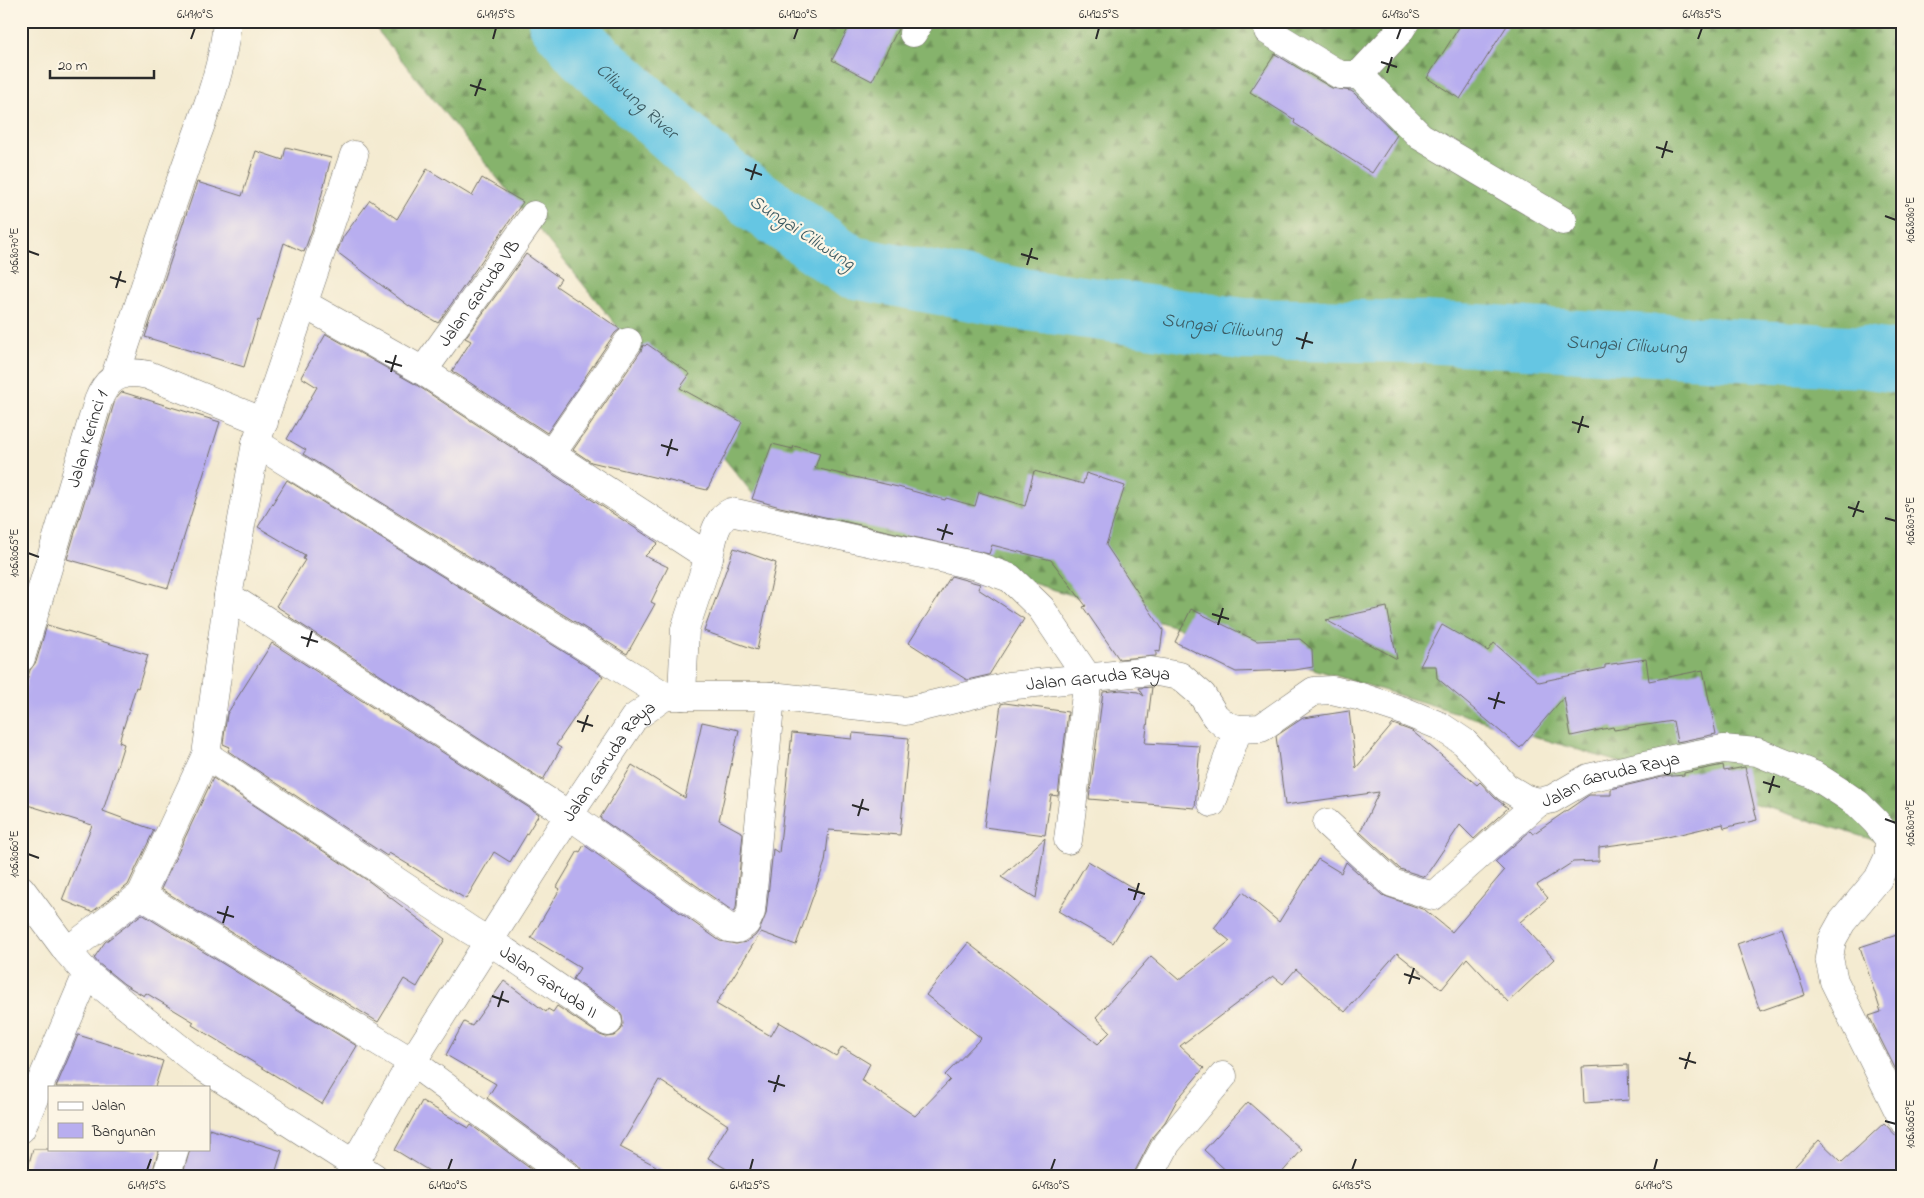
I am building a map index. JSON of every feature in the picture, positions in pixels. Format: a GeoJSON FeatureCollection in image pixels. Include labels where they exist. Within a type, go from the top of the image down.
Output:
{"type":"FeatureCollection","features":[{"type":"Feature","properties":{"kind":"street"},"geometry":{"type":"LineString","coordinates":[[115,376],[213,92],[226,38],[227,21]]}},
{"type":"Feature","properties":{"kind":"street"},"geometry":{"type":"LineString","coordinates":[[1359,75],[1399,32],[1406,21]]}},
{"type":"Feature","properties":{"kind":"street"},"geometry":{"type":"LineString","coordinates":[[1268,32],[1340,75],[1359,75],[1420,136],[1563,221]]}},
{"type":"Feature","properties":{"kind":"street"},"geometry":{"type":"LineString","coordinates":[[67,951],[141,895],[206,755],[228,596],[260,432],[354,155]]}},
{"type":"Feature","properties":{"kind":"street","name":"Jalan Garuda VB"},"geometry":{"type":"LineString","coordinates":[[423,370],[534,215]]}},
{"type":"Feature","properties":{"kind":"street"},"geometry":{"type":"LineString","coordinates":[[304,304],[423,370],[709,557]]}},
{"type":"Feature","properties":{"kind":"street"},"geometry":{"type":"LineString","coordinates":[[552,453],[628,342]]}},
{"type":"Feature","properties":{"kind":"street","name":"Jalan Kerinci 1"},"geometry":{"type":"LineString","coordinates":[[21,658],[102,391],[115,376],[131,372],[148,375],[260,432],[674,696]]}},
{"type":"Feature","properties":{"kind":"street"},"geometry":{"type":"LineString","coordinates":[[674,696],[685,629],[719,521],[732,512],[977,566],[1010,578],[1041,608],[1088,678],[1068,840]]}},
{"type":"Feature","properties":{"kind":"street"},"geometry":{"type":"LineString","coordinates":[[228,596],[569,815],[729,928],[737,929],[746,923],[751,912],[771,696]]}},
{"type":"Feature","properties":{"kind":"street","name":"Jalan Garuda Raya"},"geometry":{"type":"LineString","coordinates":[[359,1172],[412,1062],[569,815],[634,718],[674,696],[771,696],[906,711],[1008,686],[1151,671],[1180,676],[1202,695],[1215,716],[1225,725],[1238,729],[1261,728],[1314,691],[1332,690],[1401,710],[1440,726],[1464,742],[1506,787],[1526,799],[1539,802],[1552,799],[1588,778],[1677,758],[1724,750],[1757,752],[1785,762],[1814,776],[1858,804],[1876,822],[1888,838],[1889,856],[1878,879],[1842,922],[1832,940],[1829,958],[1834,981],[1903,1120]]}},
{"type":"Feature","properties":{"kind":"street"},"geometry":{"type":"LineString","coordinates":[[1212,803],[1238,729]]}},
{"type":"Feature","properties":{"kind":"street","name":"Jalan Garuda II"},"geometry":{"type":"LineString","coordinates":[[206,755],[608,1022]]}},
{"type":"Feature","properties":{"kind":"street"},"geometry":{"type":"LineString","coordinates":[[1326,824],[1392,883],[1433,896],[1539,802]]}},
{"type":"Feature","properties":{"kind":"street"},"geometry":{"type":"LineString","coordinates":[[21,889],[67,951],[87,974],[197,1076],[359,1172]]}},
{"type":"Feature","properties":{"kind":"street"},"geometry":{"type":"LineString","coordinates":[[141,895],[412,1062],[568,1177]]}},
{"type":"Feature","properties":{"kind":"street"},"geometry":{"type":"LineString","coordinates":[[21,1129],[87,974]]}},
{"type":"Feature","properties":{"kind":"street"},"geometry":{"type":"LineString","coordinates":[[1149,1177],[1167,1143],[1223,1076]]}},
{"type":"Feature","properties":{"kind":"street"},"geometry":{"type":"LineString","coordinates":[[166,1177],[175,1150]]}},
{"type":"Feature","properties":{"kind":"green space"},"geometry":{"type":"Polygon","coordinates":[[[370,21],[1903,21],[1903,849],[757,499],[370,21]]]}},
{"type":"Feature","properties":{"kind":"building"},"geometry":{"type":"Polygon","coordinates":[[[852,21],[902,21],[872,81],[832,60],[852,21]]]}},
{"type":"Feature","properties":{"kind":"building"},"geometry":{"type":"Polygon","coordinates":[[[1463,21],[1510,21],[1460,99],[1427,78],[1463,21]]]}},
{"type":"Feature","properties":{"kind":"building"},"geometry":{"type":"Polygon","coordinates":[[[1275,54],[1332,88],[1351,91],[1397,135],[1372,173],[1294,123],[1295,120],[1250,92],[1275,54]]]}},
{"type":"Feature","properties":{"kind":"building"},"geometry":{"type":"Polygon","coordinates":[[[286,147],[331,158],[315,221],[304,252],[284,243],[244,367],[145,337],[197,182],[242,196],[256,151],[283,160],[286,147]]]}},
{"type":"Feature","properties":{"kind":"building"},"geometry":{"type":"Polygon","coordinates":[[[427,169],[472,196],[482,178],[523,202],[438,323],[409,306],[337,252],[343,237],[370,200],[397,219],[427,169]]]}},
{"type":"Feature","properties":{"kind":"building"},"geometry":{"type":"Polygon","coordinates":[[[526,254],[561,279],[556,286],[620,329],[615,333],[547,433],[452,371],[471,341],[465,338],[526,254]]]}},
{"type":"Feature","properties":{"kind":"building"},"geometry":{"type":"Polygon","coordinates":[[[326,334],[415,384],[658,543],[645,556],[668,567],[651,602],[655,604],[627,654],[303,454],[306,450],[287,439],[317,387],[301,377],[326,334]]]}},
{"type":"Feature","properties":{"kind":"building"},"geometry":{"type":"Polygon","coordinates":[[[647,344],[690,374],[680,388],[742,422],[707,490],[591,462],[573,450],[641,351],[643,345],[647,344]]]}},
{"type":"Feature","properties":{"kind":"building"},"geometry":{"type":"Polygon","coordinates":[[[122,392],[220,422],[168,588],[67,559],[115,400],[122,392]]]}},
{"type":"Feature","properties":{"kind":"building"},"geometry":{"type":"Polygon","coordinates":[[[772,444],[793,449],[794,446],[820,453],[815,468],[975,506],[979,492],[1025,506],[1034,471],[1083,484],[1086,473],[1125,486],[1106,545],[1163,630],[1160,652],[1156,651],[1156,656],[1119,659],[1083,607],[1086,606],[1051,560],[992,545],[989,554],[752,499],[772,444]]]}},
{"type":"Feature","properties":{"kind":"building"},"geometry":{"type":"Polygon","coordinates":[[[287,480],[603,676],[556,745],[561,748],[543,780],[288,616],[290,615],[276,606],[305,560],[303,559],[305,555],[258,527],[287,480]]]}},
{"type":"Feature","properties":{"kind":"building"},"geometry":{"type":"Polygon","coordinates":[[[734,548],[776,563],[757,650],[704,631],[734,548]]]}},
{"type":"Feature","properties":{"kind":"building"},"geometry":{"type":"Polygon","coordinates":[[[951,576],[980,584],[978,589],[1024,619],[989,675],[967,680],[909,643],[951,576]]]}},
{"type":"Feature","properties":{"kind":"building"},"geometry":{"type":"Polygon","coordinates":[[[1387,607],[1397,659],[1326,620],[1387,607]]]}},
{"type":"Feature","properties":{"kind":"building"},"geometry":{"type":"Polygon","coordinates":[[[1191,609],[1257,641],[1300,639],[1312,649],[1313,667],[1295,670],[1236,672],[1175,642],[1191,609]]]}},
{"type":"Feature","properties":{"kind":"building"},"geometry":{"type":"Polygon","coordinates":[[[47,625],[148,655],[119,742],[124,744],[103,811],[154,830],[128,885],[92,912],[62,900],[92,825],[21,803],[21,699],[30,670],[36,662],[47,625]]]}},
{"type":"Feature","properties":{"kind":"building"},"geometry":{"type":"Polygon","coordinates":[[[1442,625],[1488,651],[1494,643],[1539,682],[1605,668],[1605,665],[1646,659],[1649,681],[1703,670],[1716,734],[1677,742],[1673,721],[1614,730],[1613,727],[1571,736],[1564,697],[1520,748],[1437,678],[1436,666],[1420,666],[1442,625]]]}},
{"type":"Feature","properties":{"kind":"building"},"geometry":{"type":"Polygon","coordinates":[[[272,643],[539,814],[510,862],[494,852],[466,899],[389,853],[387,856],[228,751],[230,747],[223,744],[227,714],[272,643]]]}},
{"type":"Feature","properties":{"kind":"building"},"geometry":{"type":"Polygon","coordinates":[[[1152,687],[1145,743],[1200,746],[1195,808],[1089,799],[1103,692],[1121,690],[1138,692],[1144,696],[1139,688],[1152,687]]]}},
{"type":"Feature","properties":{"kind":"building"},"geometry":{"type":"Polygon","coordinates":[[[1001,704],[1068,712],[1058,796],[1051,795],[1045,835],[984,827],[1001,704]]]}},
{"type":"Feature","properties":{"kind":"building"},"geometry":{"type":"Polygon","coordinates":[[[1349,711],[1356,768],[1393,724],[1412,731],[1477,785],[1480,782],[1495,798],[1508,808],[1474,839],[1460,825],[1425,877],[1400,869],[1360,832],[1379,792],[1285,805],[1276,736],[1303,718],[1349,711]]]}},
{"type":"Feature","properties":{"kind":"building"},"geometry":{"type":"Polygon","coordinates":[[[702,722],[739,730],[719,820],[743,833],[736,908],[734,912],[600,818],[632,765],[685,798],[702,722]]]}},
{"type":"Feature","properties":{"kind":"building"},"geometry":{"type":"Polygon","coordinates":[[[792,733],[852,739],[853,733],[909,738],[900,835],[829,830],[825,862],[796,945],[761,932],[716,1004],[771,1036],[779,1022],[836,1056],[842,1047],[870,1064],[861,1080],[915,1116],[950,1080],[945,1075],[981,1038],[926,995],[968,943],[1098,1044],[1110,1032],[1096,1017],[1151,956],[1179,980],[1230,941],[1214,928],[1243,892],[1279,922],[1318,859],[1341,873],[1346,862],[1382,895],[1425,910],[1452,932],[1504,871],[1495,862],[1530,831],[1533,834],[1589,795],[1611,795],[1611,789],[1662,777],[1684,775],[1684,773],[1723,765],[1724,771],[1745,767],[1757,820],[1724,828],[1723,824],[1659,839],[1599,847],[1599,861],[1573,862],[1537,885],[1548,898],[1520,922],[1554,959],[1508,1002],[1467,958],[1442,989],[1397,953],[1345,1012],[1296,969],[1283,984],[1273,976],[1180,1046],[1204,1068],[1177,1100],[1165,1122],[1153,1136],[1132,1177],[740,1177],[708,1158],[728,1125],[659,1080],[620,1147],[677,1177],[583,1177],[582,1170],[577,1164],[487,1098],[496,1084],[446,1055],[464,1022],[472,1026],[504,981],[546,1012],[548,1009],[553,1012],[557,1006],[600,1035],[606,1037],[614,1036],[621,1030],[623,1024],[622,1016],[617,1009],[573,979],[580,968],[531,938],[560,889],[557,887],[578,851],[580,852],[584,845],[720,941],[736,944],[746,942],[755,936],[766,914],[773,849],[779,853],[792,733]]]}},
{"type":"Feature","properties":{"kind":"building"},"geometry":{"type":"Polygon","coordinates":[[[213,778],[370,882],[445,939],[417,987],[404,979],[378,1022],[161,889],[213,778]]]}},
{"type":"Feature","properties":{"kind":"building"},"geometry":{"type":"Polygon","coordinates":[[[1045,838],[1036,898],[1001,877],[1045,838]]]}},
{"type":"Feature","properties":{"kind":"building"},"geometry":{"type":"Polygon","coordinates":[[[1088,861],[1143,894],[1113,943],[1058,911],[1088,861]]]}},
{"type":"Feature","properties":{"kind":"building"},"geometry":{"type":"Polygon","coordinates":[[[142,914],[357,1046],[322,1104],[192,1025],[194,1022],[146,993],[144,996],[124,984],[98,963],[94,958],[105,942],[142,914]]]}},
{"type":"Feature","properties":{"kind":"building"},"geometry":{"type":"Polygon","coordinates":[[[1782,928],[1805,995],[1760,1011],[1737,944],[1782,928]]]}},
{"type":"Feature","properties":{"kind":"building"},"geometry":{"type":"Polygon","coordinates":[[[1903,933],[1903,1084],[1869,1016],[1881,1012],[1860,947],[1903,933]]]}},
{"type":"Feature","properties":{"kind":"building"},"geometry":{"type":"Polygon","coordinates":[[[78,1035],[163,1061],[155,1086],[56,1086],[78,1035]]]}},
{"type":"Feature","properties":{"kind":"building"},"geometry":{"type":"Polygon","coordinates":[[[1628,1065],[1629,1100],[1584,1103],[1582,1067],[1628,1065]]]}},
{"type":"Feature","properties":{"kind":"building"},"geometry":{"type":"Polygon","coordinates":[[[422,1101],[469,1128],[471,1125],[535,1172],[533,1177],[439,1177],[395,1150],[422,1101]]]}},
{"type":"Feature","properties":{"kind":"building"},"geometry":{"type":"Polygon","coordinates":[[[1248,1102],[1302,1150],[1278,1177],[1233,1177],[1204,1150],[1248,1102]]]}},
{"type":"Feature","properties":{"kind":"building"},"geometry":{"type":"Polygon","coordinates":[[[1884,1123],[1903,1143],[1903,1177],[1785,1177],[1819,1140],[1842,1162],[1884,1123]]]}},
{"type":"Feature","properties":{"kind":"building"},"geometry":{"type":"Polygon","coordinates":[[[210,1129],[282,1151],[274,1177],[182,1177],[190,1150],[210,1150],[210,1129]]]}},
{"type":"Feature","properties":{"kind":"building"},"geometry":{"type":"Polygon","coordinates":[[[33,1149],[159,1150],[151,1177],[25,1177],[33,1149]]]}},
{"type":"Feature","properties":{"kind":"waterway","name":"Sungai Ciliwung"},"geometry":{"type":"LineString","coordinates":[[559,21],[585,52],[722,176],[851,267],[1015,298],[1243,329],[1422,332],[1864,357],[1903,363]]}},
{"type":"Feature","properties":{"kind":"water label","name":"Ciliwung River"},"geometry":{"type":"Point","coordinates":[639,100]}}]}
